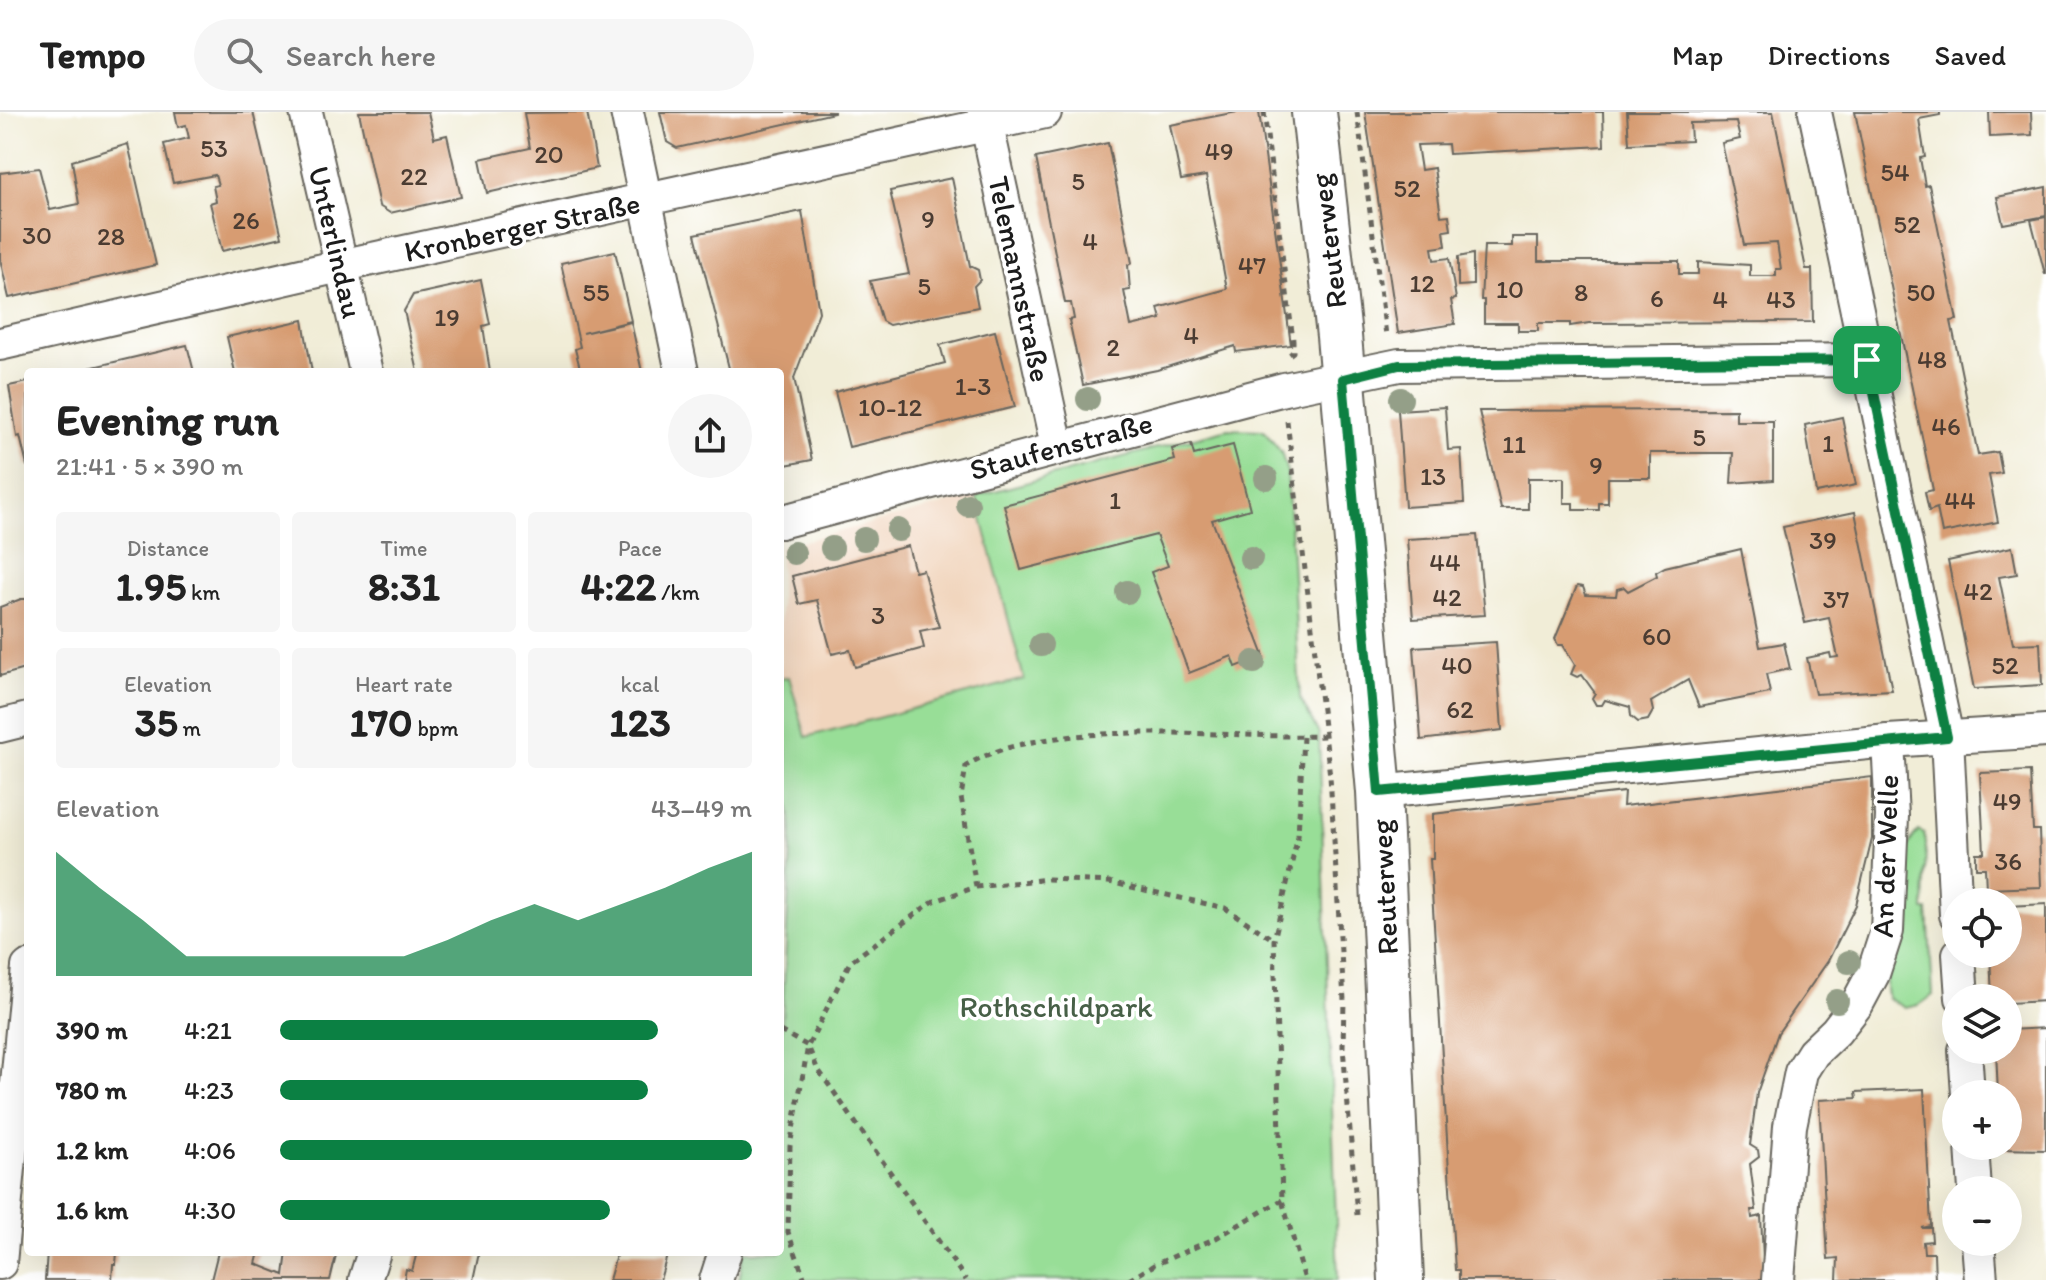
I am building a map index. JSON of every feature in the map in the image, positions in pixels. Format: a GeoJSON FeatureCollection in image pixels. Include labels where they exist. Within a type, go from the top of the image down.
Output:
{"type":"FeatureCollection","features":[{"type":"Feature","properties":{"kind":"main road","name":"Reuterweg"},"geometry":{"type":"LineString","coordinates":[[1314,112],[1343,379],[1379,792],[1401,1280]]}},
{"type":"Feature","properties":{"kind":"street","name":"Unterlindau"},"geometry":{"type":"LineString","coordinates":[[306,112],[365,368]]}},
{"type":"Feature","properties":{"kind":"street"},"geometry":{"type":"LineString","coordinates":[[627,112],[681,368]]}},
{"type":"Feature","properties":{"kind":"street","name":"Kronberger Straße"},"geometry":{"type":"LineString","coordinates":[[0,344],[340,266],[647,201],[985,119],[1045,112]]}},
{"type":"Feature","properties":{"kind":"street"},"geometry":{"type":"LineString","coordinates":[[1815,112],[1947,737],[1955,888]]}},
{"type":"Feature","properties":{"kind":"street","name":"Telemannstraße"},"geometry":{"type":"LineString","coordinates":[[985,119],[1057,446]]}},
{"type":"Feature","properties":{"kind":"street","name":"Staufenstraße"},"geometry":{"type":"LineString","coordinates":[[784,521],[1057,446],[1284,389],[1399,365],[1867,360]]}},
{"type":"Feature","properties":{"kind":"street"},"geometry":{"type":"LineString","coordinates":[[0,726],[24,720]]}},
{"type":"Feature","properties":{"kind":"street"},"geometry":{"type":"LineString","coordinates":[[1379,792],[1888,741],[2046,731]]}},
{"type":"Feature","properties":{"kind":"street","name":"An der Welle"},"geometry":{"type":"LineString","coordinates":[[1778,1280],[1790,1126],[1801,1072],[1813,1053],[1836,1031],[1857,1004],[1873,974],[1887,931],[1892,816],[1888,741]]}},
{"type":"Feature","properties":{"kind":"street"},"geometry":{"type":"LineString","coordinates":[[0,1263],[24,1009]]}},
{"type":"Feature","properties":{"kind":"street"},"geometry":{"type":"LineString","coordinates":[[365,1280],[373,1256]]}},
{"type":"Feature","properties":{"kind":"street"},"geometry":{"type":"LineString","coordinates":[[716,1280],[724,1256]]}},
{"type":"Feature","properties":{"kind":"street"},"geometry":{"type":"LineString","coordinates":[[1979,1256],[1981,1280]]}},
{"type":"Feature","properties":{"kind":"path","name":"Reuterweg"},"geometry":{"type":"LineString","coordinates":[[1264,112],[1293,340]]}},
{"type":"Feature","properties":{"kind":"path","name":"Reuterweg"},"geometry":{"type":"LineString","coordinates":[[1357,112],[1385,332]]}},
{"type":"Feature","properties":{"kind":"path","name":"Reuterweg"},"geometry":{"type":"LineString","coordinates":[[1290,443],[1325,736],[1343,985],[1342,1035],[1358,1224]]}},
{"type":"Feature","properties":{"kind":"path"},"geometry":{"type":"LineString","coordinates":[[976,887],[961,797],[966,766],[988,752],[1095,734],[1325,736]]}},
{"type":"Feature","properties":{"kind":"path"},"geometry":{"type":"LineString","coordinates":[[1303,737],[1298,836],[1274,940],[1282,1200],[1305,1280]]}},
{"type":"Feature","properties":{"kind":"path"},"geometry":{"type":"LineString","coordinates":[[805,1280],[788,1232],[790,1146],[808,1046],[850,962],[932,902],[976,887],[1048,879],[1109,882],[1225,908],[1274,940]]}},
{"type":"Feature","properties":{"kind":"path"},"geometry":{"type":"LineString","coordinates":[[784,1033],[808,1046],[817,1068],[966,1280]]}},
{"type":"Feature","properties":{"kind":"path"},"geometry":{"type":"LineString","coordinates":[[1129,1280],[1154,1265],[1216,1238],[1282,1200]]}},
{"type":"Feature","properties":{"kind":"shaded area"},"geometry":{"type":"Polygon","coordinates":[[[976,496],[1024,679],[805,737],[789,677],[784,678],[784,546],[976,496]]]}},
{"type":"Feature","properties":{"kind":"green space","name":"Rothschildpark"},"geometry":{"type":"Polygon","coordinates":[[[1228,429],[1263,430],[1281,452],[1287,472],[1300,698],[1319,734],[1338,1280],[739,1280],[743,1256],[784,1256],[784,985],[792,831],[784,730],[784,678],[789,677],[806,737],[1024,679],[976,496],[1228,429]]]}},
{"type":"Feature","properties":{"kind":"green space"},"geometry":{"type":"Polygon","coordinates":[[[1919,831],[1924,834],[1926,843],[1924,910],[1928,910],[1933,995],[1919,1005],[1905,1008],[1888,998],[1886,983],[1900,945],[1900,885],[1904,855],[1919,831]]]}},
{"type":"Feature","properties":{"kind":"building"},"geometry":{"type":"Polygon","coordinates":[[[175,112],[253,112],[282,237],[222,251],[210,203],[216,201],[213,186],[218,185],[215,175],[173,183],[164,144],[189,138],[186,125],[178,127],[175,112]]]}},
{"type":"Feature","properties":{"kind":"building"},"geometry":{"type":"Polygon","coordinates":[[[359,112],[428,112],[434,138],[447,135],[461,197],[390,213],[379,206],[359,112]]]}},
{"type":"Feature","properties":{"kind":"building"},"geometry":{"type":"Polygon","coordinates":[[[587,112],[597,168],[487,193],[480,159],[530,148],[524,113],[587,112]]]}},
{"type":"Feature","properties":{"kind":"building"},"geometry":{"type":"Polygon","coordinates":[[[660,112],[834,113],[677,148],[667,142],[660,112]]]}},
{"type":"Feature","properties":{"kind":"building"},"geometry":{"type":"Polygon","coordinates":[[[1237,112],[1259,112],[1291,345],[1236,352],[1235,346],[1157,370],[1083,385],[1069,320],[1074,319],[1071,303],[1065,303],[1036,158],[1108,143],[1132,263],[1128,265],[1130,290],[1124,291],[1131,326],[1161,319],[1158,308],[1227,289],[1206,176],[1181,180],[1170,125],[1237,112]]]}},
{"type":"Feature","properties":{"kind":"building"},"geometry":{"type":"Polygon","coordinates":[[[1365,112],[1603,112],[1604,146],[1449,154],[1448,144],[1417,145],[1421,170],[1434,168],[1441,216],[1449,215],[1451,230],[1444,231],[1446,246],[1432,248],[1434,260],[1449,258],[1456,299],[1451,300],[1455,324],[1398,333],[1365,112]]]}},
{"type":"Feature","properties":{"kind":"building"},"geometry":{"type":"Polygon","coordinates":[[[1627,112],[1773,112],[1806,269],[1812,269],[1813,322],[1589,323],[1570,326],[1570,323],[1538,323],[1538,331],[1518,331],[1518,323],[1484,323],[1484,300],[1481,300],[1484,246],[1512,246],[1512,237],[1538,237],[1538,261],[1679,261],[1679,274],[1698,274],[1698,262],[1750,265],[1750,276],[1776,276],[1776,269],[1781,269],[1777,243],[1744,245],[1722,143],[1740,139],[1736,122],[1690,123],[1691,141],[1629,144],[1627,112]]]}},
{"type":"Feature","properties":{"kind":"building"},"geometry":{"type":"Polygon","coordinates":[[[1855,112],[1940,112],[1940,115],[1919,119],[1925,157],[1920,158],[1925,186],[1929,185],[1957,320],[1951,321],[1978,455],[1998,452],[2002,473],[1989,475],[1998,522],[1942,533],[1937,508],[1929,511],[1925,492],[1933,490],[1855,112]]]}},
{"type":"Feature","properties":{"kind":"building"},"geometry":{"type":"Polygon","coordinates":[[[1989,112],[2031,112],[2032,135],[1990,137],[1989,112]]]}},
{"type":"Feature","properties":{"kind":"building"},"geometry":{"type":"Polygon","coordinates":[[[128,144],[156,265],[9,298],[0,259],[0,173],[39,168],[50,210],[79,204],[72,161],[128,144]]]}},
{"type":"Feature","properties":{"kind":"building"},"geometry":{"type":"Polygon","coordinates":[[[952,178],[970,266],[978,270],[980,280],[974,286],[978,307],[889,325],[882,321],[870,281],[909,274],[890,191],[952,178]]]}},
{"type":"Feature","properties":{"kind":"building"},"geometry":{"type":"Polygon","coordinates":[[[2046,187],[2046,216],[2003,224],[1997,197],[2046,187]]]}},
{"type":"Feature","properties":{"kind":"building"},"geometry":{"type":"Polygon","coordinates":[[[802,211],[819,312],[794,378],[812,460],[784,465],[784,368],[729,368],[695,234],[802,211]]]}},
{"type":"Feature","properties":{"kind":"building"},"geometry":{"type":"Polygon","coordinates":[[[2046,217],[2046,274],[2045,274],[2031,220],[2046,217]]]}},
{"type":"Feature","properties":{"kind":"building"},"geometry":{"type":"Polygon","coordinates":[[[615,251],[631,321],[583,333],[631,322],[641,368],[580,368],[575,349],[580,347],[561,263],[615,251]]]}},
{"type":"Feature","properties":{"kind":"building"},"geometry":{"type":"Polygon","coordinates":[[[1473,254],[1473,285],[1458,286],[1458,257],[1473,254]]]}},
{"type":"Feature","properties":{"kind":"building"},"geometry":{"type":"Polygon","coordinates":[[[481,280],[490,324],[483,326],[489,368],[417,368],[404,311],[413,295],[481,280]]]}},
{"type":"Feature","properties":{"kind":"building"},"geometry":{"type":"Polygon","coordinates":[[[303,320],[311,368],[234,368],[227,337],[303,320]]]}},
{"type":"Feature","properties":{"kind":"building"},"geometry":{"type":"Polygon","coordinates":[[[995,331],[1015,407],[849,447],[835,392],[945,363],[940,345],[995,331]]]}},
{"type":"Feature","properties":{"kind":"building"},"geometry":{"type":"Polygon","coordinates":[[[187,345],[193,368],[89,368],[187,345]]]}},
{"type":"Feature","properties":{"kind":"building"},"geometry":{"type":"Polygon","coordinates":[[[24,383],[24,453],[20,436],[17,437],[9,386],[24,383]]]}},
{"type":"Feature","properties":{"kind":"building"},"geometry":{"type":"Polygon","coordinates":[[[1445,407],[1448,450],[1461,449],[1464,503],[1405,507],[1398,410],[1445,407]]]}},
{"type":"Feature","properties":{"kind":"building"},"geometry":{"type":"Polygon","coordinates":[[[1736,410],[1736,421],[1773,421],[1773,480],[1731,483],[1733,453],[1650,453],[1650,478],[1608,478],[1608,503],[1599,503],[1599,510],[1573,510],[1573,503],[1564,503],[1564,478],[1528,478],[1528,509],[1501,509],[1479,411],[1736,410]]]}},
{"type":"Feature","properties":{"kind":"building"},"geometry":{"type":"Polygon","coordinates":[[[1842,417],[1856,485],[1816,493],[1805,425],[1842,417]]]}},
{"type":"Feature","properties":{"kind":"building"},"geometry":{"type":"Polygon","coordinates":[[[1191,444],[1194,455],[1233,445],[1250,509],[1212,520],[1264,656],[1236,667],[1232,656],[1189,673],[1151,572],[1168,566],[1156,535],[1021,570],[1004,505],[1175,460],[1172,449],[1191,444]]]}},
{"type":"Feature","properties":{"kind":"building"},"geometry":{"type":"Polygon","coordinates":[[[1855,512],[1892,690],[1815,694],[1807,658],[1830,653],[1831,658],[1838,657],[1829,618],[1805,623],[1783,527],[1855,512]]]}},
{"type":"Feature","properties":{"kind":"building"},"geometry":{"type":"Polygon","coordinates":[[[1477,535],[1485,615],[1413,619],[1407,539],[1477,535]]]}},
{"type":"Feature","properties":{"kind":"building"},"geometry":{"type":"Polygon","coordinates":[[[908,546],[915,572],[923,570],[939,627],[920,631],[924,648],[855,667],[850,650],[832,654],[817,600],[799,604],[792,576],[908,546]]]}},
{"type":"Feature","properties":{"kind":"building"},"geometry":{"type":"Polygon","coordinates":[[[2012,547],[2017,574],[1999,577],[2013,644],[2040,643],[2042,685],[1974,689],[1948,561],[2012,547]]]}},
{"type":"Feature","properties":{"kind":"building"},"geometry":{"type":"Polygon","coordinates":[[[1741,549],[1760,647],[1784,643],[1790,669],[1766,674],[1770,693],[1699,707],[1688,680],[1651,702],[1653,711],[1648,720],[1638,722],[1631,716],[1630,707],[1605,700],[1602,705],[1596,705],[1592,698],[1595,693],[1582,675],[1577,677],[1571,674],[1575,665],[1563,645],[1558,645],[1555,639],[1577,586],[1583,587],[1586,595],[1616,596],[1617,589],[1624,587],[1628,591],[1657,576],[1656,572],[1665,567],[1741,549]]]}},
{"type":"Feature","properties":{"kind":"building"},"geometry":{"type":"Polygon","coordinates":[[[24,599],[24,669],[0,676],[0,607],[24,599]]]}},
{"type":"Feature","properties":{"kind":"building"},"geometry":{"type":"Polygon","coordinates":[[[1496,642],[1502,730],[1421,740],[1414,647],[1496,642]]]}},
{"type":"Feature","properties":{"kind":"building"},"geometry":{"type":"Polygon","coordinates":[[[2030,771],[2033,830],[2039,830],[2041,887],[1986,888],[1985,868],[1976,868],[1976,853],[1984,853],[1980,773],[2030,771]]]}},
{"type":"Feature","properties":{"kind":"building"},"geometry":{"type":"Polygon","coordinates":[[[1872,777],[1872,839],[1856,905],[1828,961],[1778,1033],[1757,1093],[1750,1145],[1758,1150],[1759,1157],[1750,1164],[1756,1210],[1751,1210],[1752,1218],[1761,1216],[1764,1280],[1459,1280],[1459,1270],[1455,1270],[1430,859],[1433,859],[1433,814],[1624,792],[1623,806],[1872,777]]]}},
{"type":"Feature","properties":{"kind":"building"},"geometry":{"type":"Polygon","coordinates":[[[2046,904],[2046,1001],[2022,1002],[2022,984],[1991,984],[1991,968],[2022,968],[2022,905],[2046,904]]]}},
{"type":"Feature","properties":{"kind":"building"},"geometry":{"type":"Polygon","coordinates":[[[2046,1028],[2046,1150],[2022,1149],[2022,1080],[1997,1080],[1997,1064],[2022,1064],[2022,1029],[2046,1028]]]}},
{"type":"Feature","properties":{"kind":"building"},"geometry":{"type":"Polygon","coordinates":[[[1924,1089],[1931,1226],[1922,1228],[1931,1228],[1932,1241],[1923,1242],[1924,1253],[1934,1253],[1935,1280],[1837,1280],[1838,1258],[1828,1259],[1819,1100],[1857,1098],[1856,1092],[1924,1089]]]}},
{"type":"Feature","properties":{"kind":"building"},"geometry":{"type":"Polygon","coordinates":[[[47,1256],[117,1256],[112,1280],[45,1280],[47,1256]]]}},
{"type":"Feature","properties":{"kind":"building"},"geometry":{"type":"Polygon","coordinates":[[[217,1256],[258,1256],[256,1264],[284,1275],[286,1256],[336,1256],[330,1280],[211,1280],[217,1256]]]}},
{"type":"Feature","properties":{"kind":"building"},"geometry":{"type":"Polygon","coordinates":[[[416,1256],[478,1256],[473,1280],[404,1280],[406,1269],[412,1271],[416,1256]]]}},
{"type":"Feature","properties":{"kind":"building"},"geometry":{"type":"Polygon","coordinates":[[[616,1256],[667,1256],[660,1280],[609,1280],[616,1256]]]}},
{"type":"Feature","properties":{"kind":"route"},"geometry":{"type":"LineString","coordinates":[[1867,360],[1947,737],[1379,792],[1343,379],[1399,365],[1867,360]]}}]}
